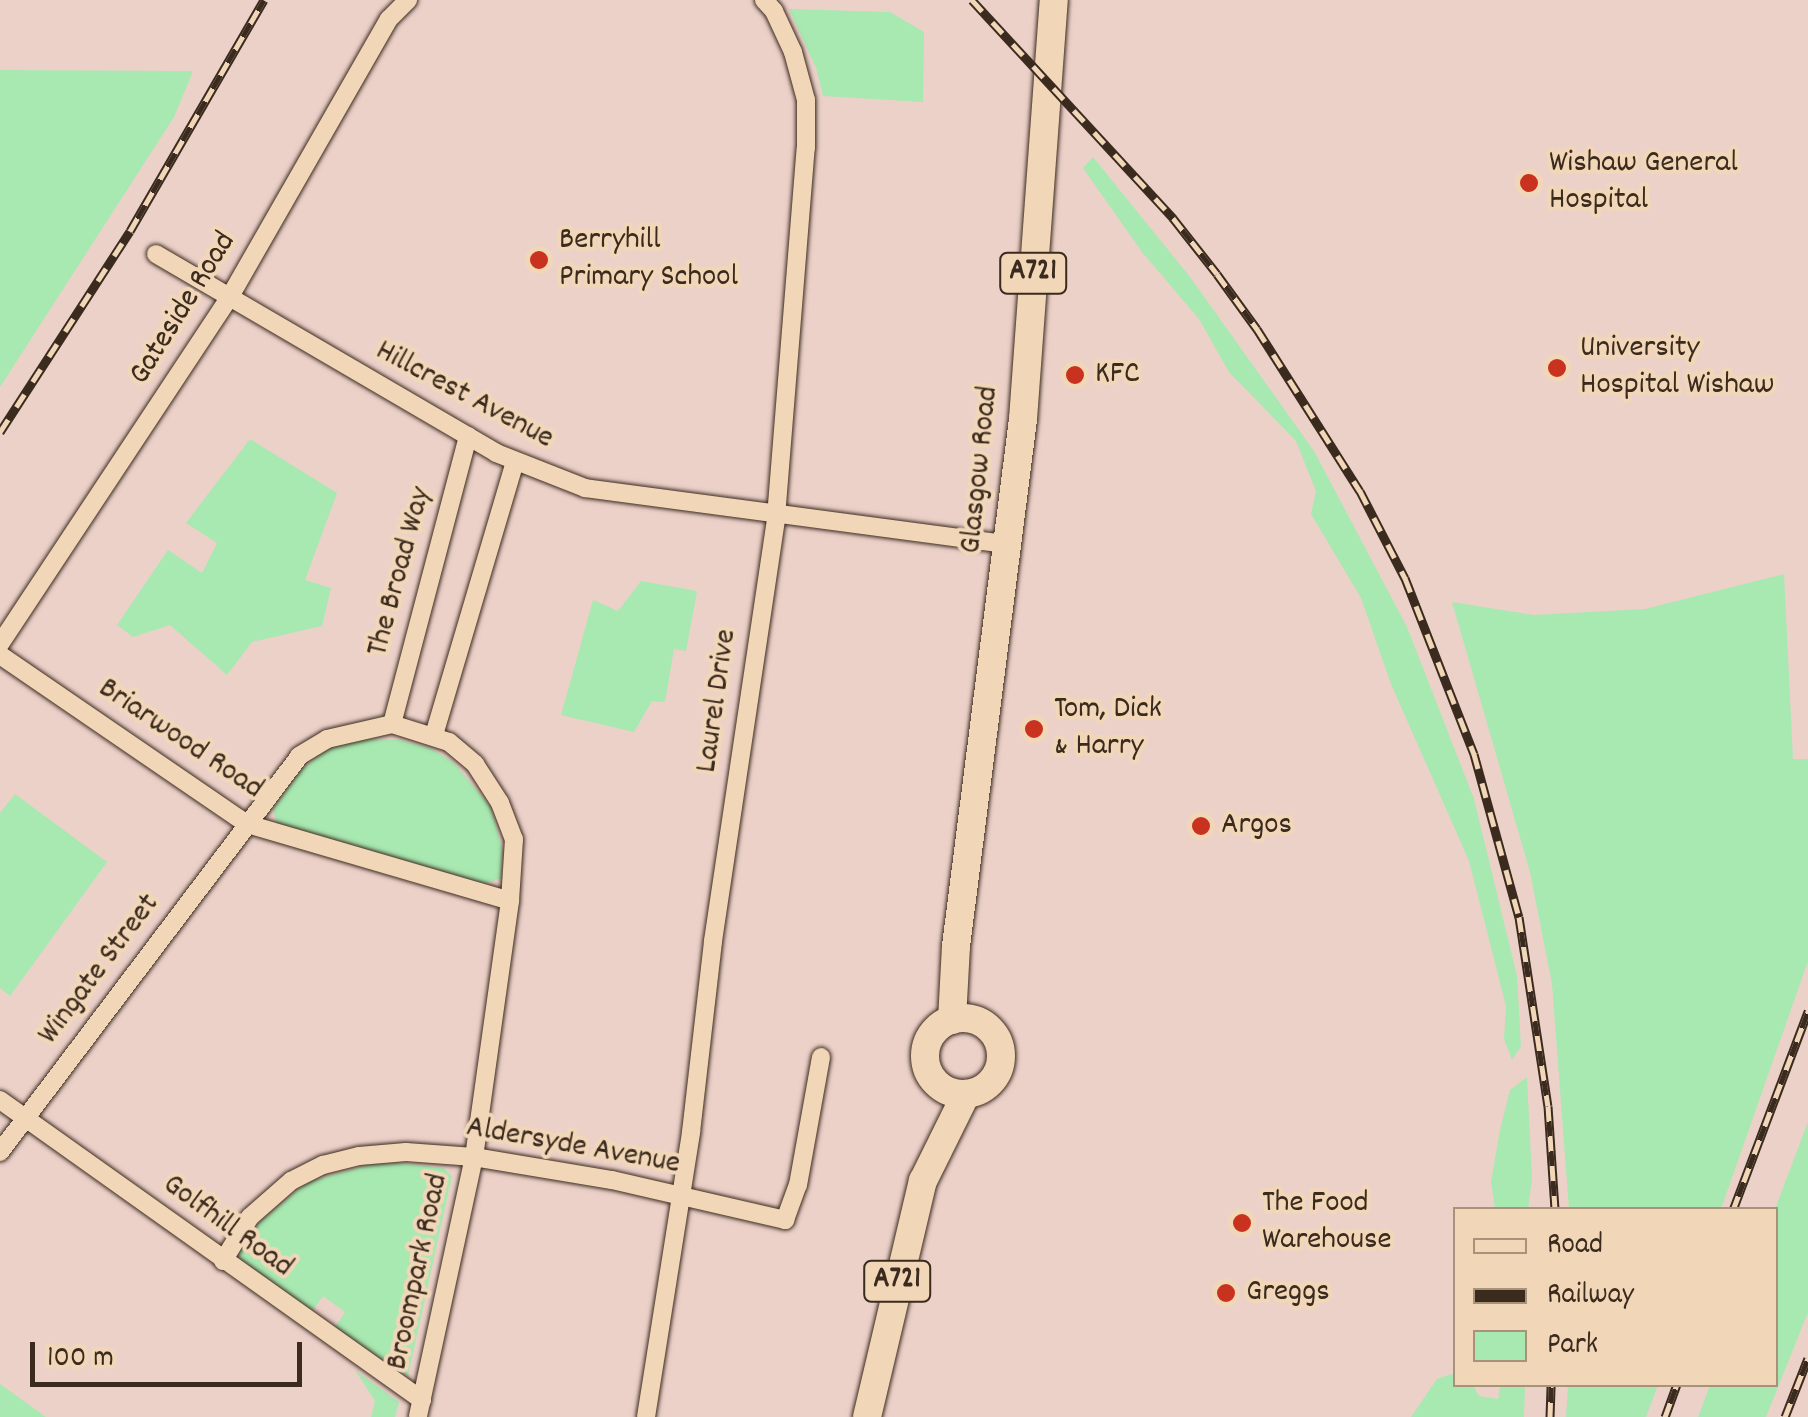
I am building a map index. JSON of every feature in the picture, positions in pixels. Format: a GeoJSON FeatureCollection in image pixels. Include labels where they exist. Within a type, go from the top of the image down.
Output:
{"type":"FeatureCollection","features":[{"type":"Feature","properties":{"kind":"main road","name":"Glasgow Road"},"geometry":{"type":"LineString","coordinates":[[964,1020],[956,946],[1010,545],[1054,0]]}},
{"type":"Feature","properties":{"kind":"main road","name":"A721"},"geometry":{"type":"LineString","coordinates":[[867,1417],[908,1232],[957,1092],[931,1075],[926,1053],[934,1032],[964,1020]]}},
{"type":"Feature","properties":{"kind":"main road"},"geometry":{"type":"LineString","coordinates":[[957,1092],[986,1086],[1001,1058],[995,1035],[964,1020]]}},
{"type":"Feature","properties":{"kind":"street","name":"Gateside Road"},"geometry":{"type":"LineString","coordinates":[[0,644],[228,300],[389,19],[408,0]]}},
{"type":"Feature","properties":{"kind":"street","name":"Laurel Drive"},"geometry":{"type":"LineString","coordinates":[[646,1417],[776,516],[806,148],[806,100],[793,52],[774,11],[764,0]]}},
{"type":"Feature","properties":{"kind":"street","name":"Hillcrest Avenue"},"geometry":{"type":"LineString","coordinates":[[156,254],[228,300],[514,462],[585,488],[1010,545]]}},
{"type":"Feature","properties":{"kind":"street","name":"The Broad Way"},"geometry":{"type":"LineString","coordinates":[[392,724],[468,436]]}},
{"type":"Feature","properties":{"kind":"street"},"geometry":{"type":"LineString","coordinates":[[434,735],[514,462]]}},
{"type":"Feature","properties":{"kind":"street","name":"Briarwood Road"},"geometry":{"type":"LineString","coordinates":[[0,655],[247,824],[510,901]]}},
{"type":"Feature","properties":{"kind":"street"},"geometry":{"type":"LineString","coordinates":[[247,824],[300,756],[327,738],[392,724],[434,735],[475,764],[500,803],[514,839],[510,901]]}},
{"type":"Feature","properties":{"kind":"street","name":"Wingate Street"},"geometry":{"type":"LineString","coordinates":[[0,1152],[247,824]]}},
{"type":"Feature","properties":{"kind":"street","name":"Broompark Road"},"geometry":{"type":"LineString","coordinates":[[420,1408],[474,1158],[510,901]]}},
{"type":"Feature","properties":{"kind":"street","name":"Aldersyde Avenue"},"geometry":{"type":"LineString","coordinates":[[222,1261],[250,1217],[291,1181],[323,1166],[359,1156],[406,1152],[474,1158],[679,1194],[786,1220],[798,1185],[821,1057]]}},
{"type":"Feature","properties":{"kind":"street","name":"Golfhill Road"},"geometry":{"type":"LineString","coordinates":[[0,1100],[420,1408]]}},
{"type":"Feature","properties":{"kind":"green space"},"geometry":{"type":"Polygon","coordinates":[[[789,9],[890,12],[924,32],[923,102],[823,96],[816,68],[789,9]]]}},
{"type":"Feature","properties":{"kind":"green space"},"geometry":{"type":"Polygon","coordinates":[[[0,70],[193,71],[174,117],[0,387],[0,70]]]}},
{"type":"Feature","properties":{"kind":"green space"},"geometry":{"type":"Polygon","coordinates":[[[1093,157],[1190,277],[1314,451],[1407,627],[1474,799],[1517,976],[1521,1046],[1512,1060],[1504,1039],[1506,1006],[1469,861],[1391,684],[1361,598],[1311,514],[1316,491],[1296,441],[1229,372],[1199,319],[1142,252],[1083,168],[1093,157]]]}},
{"type":"Feature","properties":{"kind":"green space"},"geometry":{"type":"Polygon","coordinates":[[[250,439],[337,493],[305,580],[331,588],[322,626],[252,642],[227,675],[170,625],[133,637],[117,625],[168,550],[202,573],[217,543],[186,523],[250,439]]]}},
{"type":"Feature","properties":{"kind":"green space"},"geometry":{"type":"Polygon","coordinates":[[[1784,574],[1793,759],[1808,759],[1808,961],[1722,1207],[1569,1207],[1552,984],[1530,872],[1452,602],[1534,615],[1645,609],[1784,574]]]}},
{"type":"Feature","properties":{"kind":"green space"},"geometry":{"type":"Polygon","coordinates":[[[641,581],[697,591],[686,651],[674,649],[665,702],[652,701],[634,732],[561,715],[593,600],[618,611],[641,581]]]}},
{"type":"Feature","properties":{"kind":"green space"},"geometry":{"type":"Polygon","coordinates":[[[360,739],[400,740],[430,748],[453,762],[491,807],[503,852],[501,878],[482,885],[277,825],[273,809],[300,771],[324,750],[360,739]]]}},
{"type":"Feature","properties":{"kind":"green space"},"geometry":{"type":"Polygon","coordinates":[[[15,794],[107,862],[10,996],[0,988],[0,813],[15,794]]]}},
{"type":"Feature","properties":{"kind":"green space"},"geometry":{"type":"Polygon","coordinates":[[[1527,1077],[1532,1179],[1528,1207],[1495,1207],[1491,1182],[1510,1090],[1527,1077]]]}},
{"type":"Feature","properties":{"kind":"green space"},"geometry":{"type":"Polygon","coordinates":[[[1808,1122],[1808,1312],[1778,1387],[1778,1207],[1808,1122]]]}},
{"type":"Feature","properties":{"kind":"green space"},"geometry":{"type":"Polygon","coordinates":[[[371,1164],[444,1168],[452,1176],[408,1376],[334,1329],[345,1312],[323,1296],[311,1313],[246,1267],[239,1256],[240,1245],[251,1229],[307,1182],[371,1164]]]}},
{"type":"Feature","properties":{"kind":"green space"},"geometry":{"type":"Polygon","coordinates":[[[355,1370],[399,1402],[395,1417],[371,1417],[375,1401],[355,1370]]]}},
{"type":"Feature","properties":{"kind":"green space"},"geometry":{"type":"Polygon","coordinates":[[[1453,1374],[1453,1387],[1474,1387],[1479,1396],[1498,1399],[1500,1387],[1525,1387],[1524,1417],[1411,1417],[1437,1379],[1453,1374]]]}},
{"type":"Feature","properties":{"kind":"green space"},"geometry":{"type":"Polygon","coordinates":[[[0,1384],[46,1417],[0,1417],[0,1384]]]}},
{"type":"Feature","properties":{"kind":"green space"},"geometry":{"type":"Polygon","coordinates":[[[1568,1387],[1657,1387],[1646,1417],[1566,1417],[1568,1387]]]}},
{"type":"Feature","properties":{"kind":"green space"},"geometry":{"type":"Polygon","coordinates":[[[1709,1387],[1778,1387],[1766,1417],[1698,1417],[1709,1387]]]}},
{"type":"Feature","properties":{"kind":"railway"},"geometry":{"type":"LineString","coordinates":[[0,432],[130,231],[264,0]]}},
{"type":"Feature","properties":{"kind":"railway"},"geometry":{"type":"LineString","coordinates":[[972,0],[1173,218],[1217,274],[1257,329],[1360,491],[1405,578],[1474,754],[1519,917],[1548,1106],[1555,1207]]}},
{"type":"Feature","properties":{"kind":"railway"},"geometry":{"type":"LineString","coordinates":[[1734,1207],[1808,1011]]}},
{"type":"Feature","properties":{"kind":"railway"},"geometry":{"type":"LineString","coordinates":[[1785,1417],[1808,1358]]}},
{"type":"Feature","properties":{"kind":"railway"},"geometry":{"type":"LineString","coordinates":[[1550,1417],[1551,1387]]}},
{"type":"Feature","properties":{"kind":"railway"},"geometry":{"type":"LineString","coordinates":[[1665,1417],[1676,1387]]}},
{"type":"Feature","properties":{"kind":"place","name":"Wishaw General Hospital"},"geometry":{"type":"Point","coordinates":[1529,183]}},
{"type":"Feature","properties":{"kind":"place","name":"Berryhill Primary School"},"geometry":{"type":"Point","coordinates":[539,260]}},
{"type":"Feature","properties":{"kind":"place","name":"University Hospital Wishaw"},"geometry":{"type":"Point","coordinates":[1557,368]}},
{"type":"Feature","properties":{"kind":"place","name":"KFC"},"geometry":{"type":"Point","coordinates":[1075,375]}},
{"type":"Feature","properties":{"kind":"place","name":"Tom, Dick & Harry"},"geometry":{"type":"Point","coordinates":[1034,729]}},
{"type":"Feature","properties":{"kind":"place","name":"Argos"},"geometry":{"type":"Point","coordinates":[1201,826]}},
{"type":"Feature","properties":{"kind":"place","name":"The Food Warehouse"},"geometry":{"type":"Point","coordinates":[1242,1223]}},
{"type":"Feature","properties":{"kind":"place","name":"Greggs"},"geometry":{"type":"Point","coordinates":[1226,1293]}}]}
